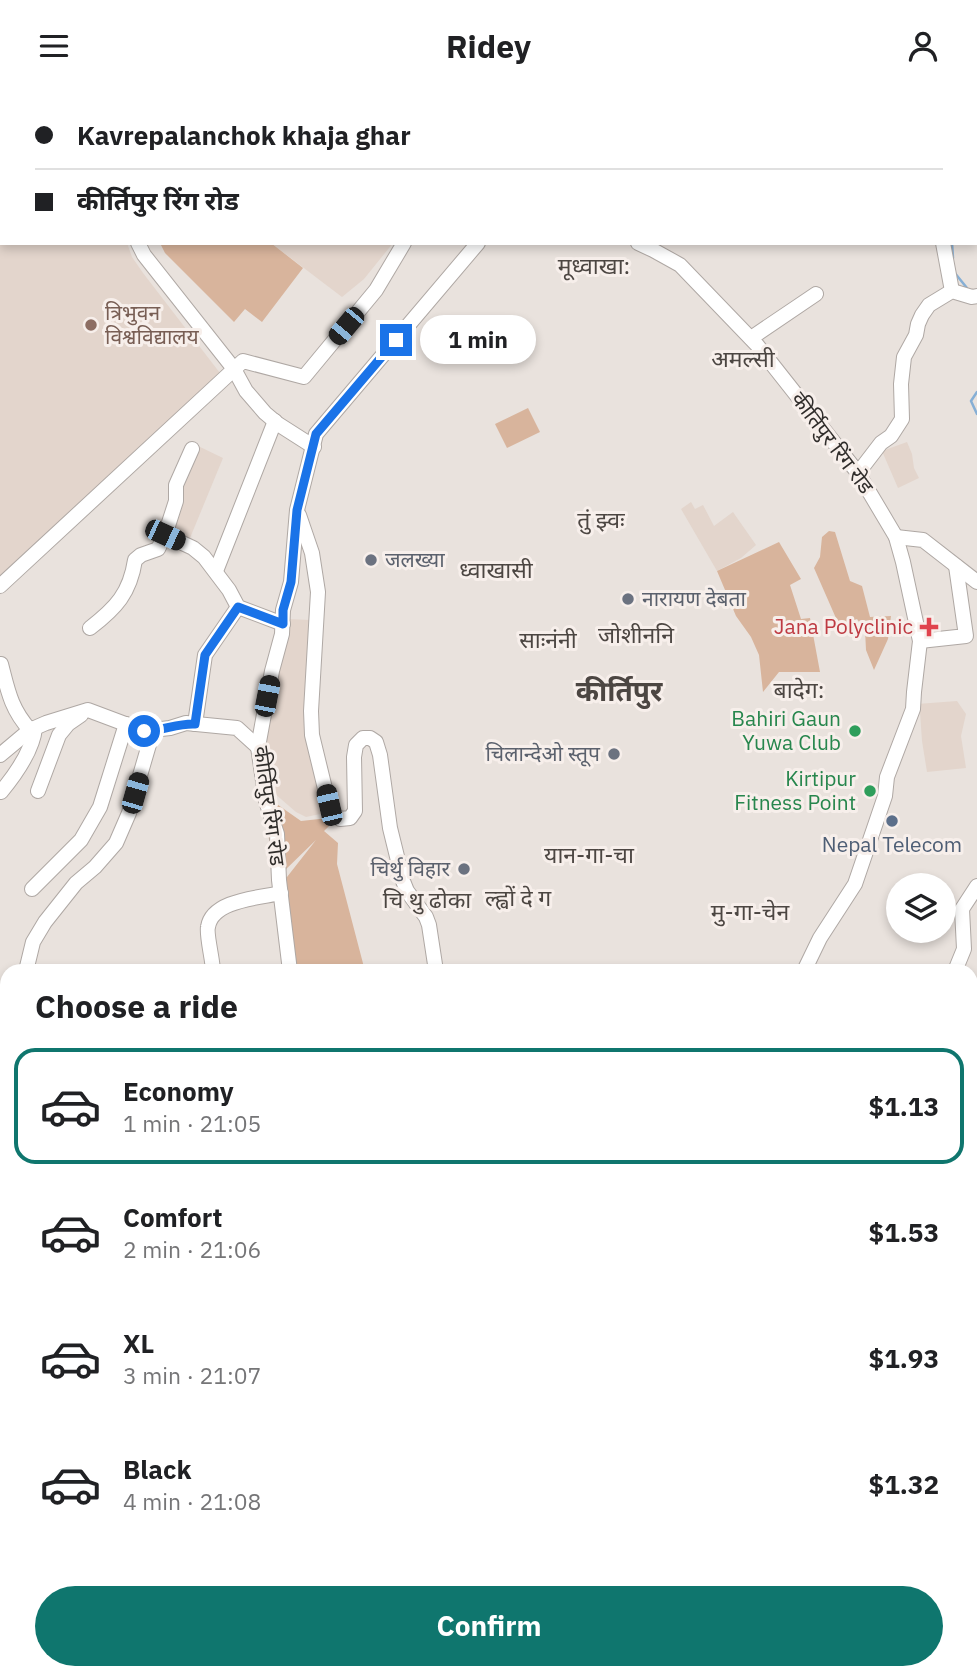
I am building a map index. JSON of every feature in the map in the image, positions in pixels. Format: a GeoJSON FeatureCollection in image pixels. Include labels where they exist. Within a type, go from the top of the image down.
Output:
{"type":"FeatureCollection","features":[{"type":"Feature","properties":{"kind":"street"},"geometry":{"type":"LineString","coordinates":[[139,245],[265,413],[314,447]]}},
{"type":"Feature","properties":{"kind":"street"},"geometry":{"type":"LineString","coordinates":[[0,586],[243,361],[304,377],[376,290],[403,245]]}},
{"type":"Feature","properties":{"kind":"street","name":"कीर्तिपुर रिंग रोड"},"geometry":{"type":"LineString","coordinates":[[289,964],[277,834],[266,801],[258,747],[282,634],[283,610],[291,582],[297,510],[316,434],[476,245]]}},
{"type":"Feature","properties":{"kind":"street","name":"कीर्तिपुर रिंग रोड"},"geometry":{"type":"LineString","coordinates":[[642,245],[680,265],[751,338],[858,473],[896,537],[903,562],[920,641],[913,709],[887,777],[885,796],[855,884],[820,938],[807,964]]}},
{"type":"Feature","properties":{"kind":"street"},"geometry":{"type":"LineString","coordinates":[[943,245],[952,291]]}},
{"type":"Feature","properties":{"kind":"street"},"geometry":{"type":"LineString","coordinates":[[952,291],[977,296]]}},
{"type":"Feature","properties":{"kind":"street"},"geometry":{"type":"LineString","coordinates":[[858,473],[881,443],[891,436],[902,419],[901,384],[904,357],[916,335],[922,315],[929,305],[952,291]]}},
{"type":"Feature","properties":{"kind":"street"},"geometry":{"type":"LineString","coordinates":[[751,338],[816,294]]}},
{"type":"Feature","properties":{"kind":"street"},"geometry":{"type":"LineString","coordinates":[[216,571],[275,421]]}},
{"type":"Feature","properties":{"kind":"street"},"geometry":{"type":"LineString","coordinates":[[90,628],[121,600],[133,574],[135,560],[158,549],[176,501],[176,485],[192,449]]}},
{"type":"Feature","properties":{"kind":"street"},"geometry":{"type":"LineString","coordinates":[[297,510],[312,553],[318,592],[312,735],[329,805],[340,820],[350,818],[355,811],[356,745],[363,738],[376,742],[390,828],[403,881],[426,917],[435,964]]}},
{"type":"Feature","properties":{"kind":"street"},"geometry":{"type":"LineString","coordinates":[[165,535],[193,548],[205,557],[238,607],[283,624]]}},
{"type":"Feature","properties":{"kind":"street"},"geometry":{"type":"LineString","coordinates":[[896,537],[923,540],[977,582]]}},
{"type":"Feature","properties":{"kind":"street"},"geometry":{"type":"LineString","coordinates":[[920,641],[966,636],[956,566]]}},
{"type":"Feature","properties":{"kind":"street"},"geometry":{"type":"LineString","coordinates":[[195,724],[205,655],[238,607]]}},
{"type":"Feature","properties":{"kind":"street"},"geometry":{"type":"LineString","coordinates":[[1,664],[12,706],[21,720],[32,729],[34,737],[15,774],[1,792]]}},
{"type":"Feature","properties":{"kind":"street"},"geometry":{"type":"LineString","coordinates":[[0,755],[32,729],[88,710],[144,731],[186,723],[237,728],[258,747]]}},
{"type":"Feature","properties":{"kind":"street"},"geometry":{"type":"LineString","coordinates":[[38,791],[60,735],[68,724],[88,710]]}},
{"type":"Feature","properties":{"kind":"street"},"geometry":{"type":"LineString","coordinates":[[32,890],[81,840],[100,807],[126,724]]}},
{"type":"Feature","properties":{"kind":"street"},"geometry":{"type":"LineString","coordinates":[[28,964],[33,942],[45,922],[76,883],[100,862],[116,843],[129,813],[153,731]]}},
{"type":"Feature","properties":{"kind":"street"},"geometry":{"type":"LineString","coordinates":[[958,964],[964,949],[962,909],[977,886]]}},
{"type":"Feature","properties":{"kind":"street"},"geometry":{"type":"LineString","coordinates":[[213,964],[207,928],[211,917],[234,903],[281,893]]}},
{"type":"Feature","properties":{"kind":"shaded area","name":"त्रिभुवन विश्वविद्यालय"},"geometry":{"type":"Polygon","coordinates":[[[0,245],[128,245],[143,273],[223,377],[0,582],[0,245]]]}},
{"type":"Feature","properties":{"kind":"shaded area"},"geometry":{"type":"Polygon","coordinates":[[[161,245],[274,245],[303,268],[262,322],[245,309],[234,322],[165,253],[161,245]]]}},
{"type":"Feature","properties":{"kind":"shaded area"},"geometry":{"type":"Polygon","coordinates":[[[274,245],[391,245],[364,279],[342,297],[274,245]]]}},
{"type":"Feature","properties":{"kind":"shaded area"},"geometry":{"type":"Polygon","coordinates":[[[528,408],[540,432],[507,448],[495,424],[528,408]]]}},
{"type":"Feature","properties":{"kind":"shaded area"},"geometry":{"type":"Polygon","coordinates":[[[907,442],[919,478],[898,488],[882,451],[907,442]]]}},
{"type":"Feature","properties":{"kind":"shaded area"},"geometry":{"type":"Polygon","coordinates":[[[196,445],[223,458],[190,538],[170,530],[196,445]]]}},
{"type":"Feature","properties":{"kind":"shaded area"},"geometry":{"type":"Polygon","coordinates":[[[691,502],[695,509],[703,505],[714,526],[733,512],[756,545],[741,558],[717,571],[681,509],[691,502]]]}},
{"type":"Feature","properties":{"kind":"shaded area"},"geometry":{"type":"Polygon","coordinates":[[[829,531],[835,532],[850,581],[862,586],[870,617],[891,616],[888,639],[874,670],[866,650],[865,630],[857,619],[839,625],[814,568],[820,557],[822,537],[829,531]]]}},
{"type":"Feature","properties":{"kind":"shaded area"},"geometry":{"type":"Polygon","coordinates":[[[779,542],[801,579],[790,585],[801,619],[810,618],[820,672],[779,672],[763,692],[759,655],[751,637],[736,616],[717,571],[779,542]]]}},
{"type":"Feature","properties":{"kind":"shaded area"},"geometry":{"type":"Polygon","coordinates":[[[286,619],[311,620],[310,711],[330,812],[306,817],[296,812],[259,780],[286,619]]]}},
{"type":"Feature","properties":{"kind":"shaded area"},"geometry":{"type":"Polygon","coordinates":[[[957,701],[966,714],[961,736],[966,768],[927,772],[917,704],[957,701]]]}},
{"type":"Feature","properties":{"kind":"shaded area"},"geometry":{"type":"Polygon","coordinates":[[[261,793],[301,821],[338,817],[324,831],[338,843],[337,864],[363,964],[284,964],[275,880],[287,877],[316,840],[281,874],[275,874],[261,793]]]}},
{"type":"Feature","properties":{"kind":"waterway"},"geometry":{"type":"LineString","coordinates":[[952,245],[953,258]]}},
{"type":"Feature","properties":{"kind":"waterway"},"geometry":{"type":"LineString","coordinates":[[954,272],[967,288]]}},
{"type":"Feature","properties":{"kind":"waterway"},"geometry":{"type":"LineString","coordinates":[[977,392],[971,401],[977,414]]}},
{"type":"Feature","properties":{"kind":"place","name":"त्रिभुवन विश्वविद्यालय"},"geometry":{"type":"Point","coordinates":[91,325]}},
{"type":"Feature","properties":{"kind":"place","name":"जलख्या"},"geometry":{"type":"Point","coordinates":[371,560]}},
{"type":"Feature","properties":{"kind":"place","name":"नारायण देबता"},"geometry":{"type":"Point","coordinates":[628,599]}},
{"type":"Feature","properties":{"kind":"place","name":"Jana Polyclinic"},"geometry":{"type":"Point","coordinates":[929,627]}},
{"type":"Feature","properties":{"kind":"place","name":"Bahiri Gaun Yuwa Club"},"geometry":{"type":"Point","coordinates":[855,731]}},
{"type":"Feature","properties":{"kind":"place","name":"चिलान्देओ स्तूप"},"geometry":{"type":"Point","coordinates":[614,754]}},
{"type":"Feature","properties":{"kind":"place","name":"Kirtipur Fitness Point"},"geometry":{"type":"Point","coordinates":[870,791]}},
{"type":"Feature","properties":{"kind":"place","name":"Nepal Telecom"},"geometry":{"type":"Point","coordinates":[892,821]}},
{"type":"Feature","properties":{"kind":"place","name":"चिर्थु विहार"},"geometry":{"type":"Point","coordinates":[464,869]}},
{"type":"Feature","properties":{"kind":"district","name":"मूध्वाखा:"},"geometry":{"type":"Point","coordinates":[594,266]}},
{"type":"Feature","properties":{"kind":"district","name":"अमल्सी"},"geometry":{"type":"Point","coordinates":[743,359]}},
{"type":"Feature","properties":{"kind":"district","name":"तुं झ्वः"},"geometry":{"type":"Point","coordinates":[601,520]}},
{"type":"Feature","properties":{"kind":"district","name":"ध्वाखासी"},"geometry":{"type":"Point","coordinates":[496,570]}},
{"type":"Feature","properties":{"kind":"district","name":"जोशीननि"},"geometry":{"type":"Point","coordinates":[636,635]}},
{"type":"Feature","properties":{"kind":"district","name":"साःनंनी"},"geometry":{"type":"Point","coordinates":[548,640]}},
{"type":"Feature","properties":{"kind":"district","name":"बादेग:"},"geometry":{"type":"Point","coordinates":[799,690]}},
{"type":"Feature","properties":{"kind":"district","name":"कीर्तिपुर"},"geometry":{"type":"Point","coordinates":[619,691]}},
{"type":"Feature","properties":{"kind":"district","name":"यान-गा-चा"},"geometry":{"type":"Point","coordinates":[589,855]}},
{"type":"Feature","properties":{"kind":"district","name":"ल्ह्वों दे ग"},"geometry":{"type":"Point","coordinates":[518,898]}},
{"type":"Feature","properties":{"kind":"district","name":"चि थु ढोका"},"geometry":{"type":"Point","coordinates":[427,900]}},
{"type":"Feature","properties":{"kind":"district","name":"मु-गा-चेन"},"geometry":{"type":"Point","coordinates":[750,912]}},
{"type":"Feature","properties":{"kind":"route"},"geometry":{"type":"LineString","coordinates":[[144,731],[186,723],[195,724],[205,655],[238,607],[283,624],[283,610],[291,582],[297,510],[316,434],[396,340]]}}]}
